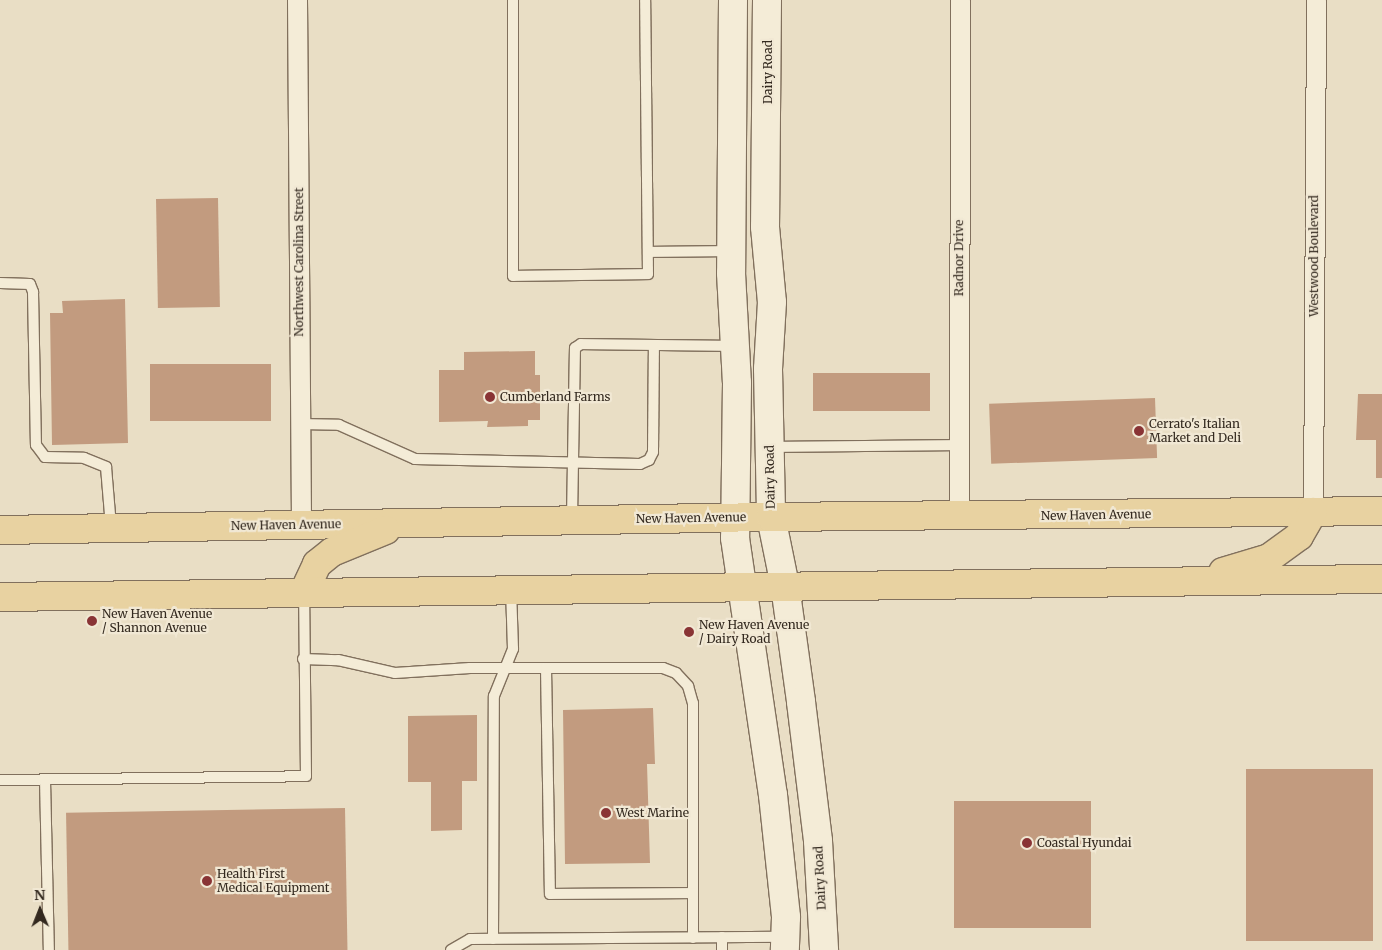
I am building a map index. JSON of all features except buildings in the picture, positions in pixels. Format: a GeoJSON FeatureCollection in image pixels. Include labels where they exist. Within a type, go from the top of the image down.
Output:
{"type":"FeatureCollection","features":[{"type":"Feature","properties":{"kind":"main road","name":"New Haven Avenue"},"geometry":{"type":"LineString","coordinates":[[0,530],[736,517],[1382,511]]}},
{"type":"Feature","properties":{"kind":"main road"},"geometry":{"type":"LineString","coordinates":[[1196,581],[1269,558],[1299,536],[1313,512]]}},
{"type":"Feature","properties":{"kind":"main road"},"geometry":{"type":"LineString","coordinates":[[304,592],[317,564],[332,552],[406,523]]}},
{"type":"Feature","properties":{"kind":"main road"},"geometry":{"type":"LineString","coordinates":[[0,597],[1382,579]]}},
{"type":"Feature","properties":{"kind":"street","name":"Northwest Carolina Street"},"geometry":{"type":"LineString","coordinates":[[297,0],[301,525]]}},
{"type":"Feature","properties":{"kind":"street"},"geometry":{"type":"LineString","coordinates":[[733,0],[731,251],[735,346],[735,538],[745,587],[773,795],[785,944]]}},
{"type":"Feature","properties":{"kind":"street","name":"Dairy Road"},"geometry":{"type":"LineString","coordinates":[[767,0],[765,228],[772,302],[768,369],[771,517],[785,586],[818,841],[824,950]]}},
{"type":"Feature","properties":{"kind":"street","name":"Radnor Drive"},"geometry":{"type":"LineString","coordinates":[[959,516],[960,0]]}},
{"type":"Feature","properties":{"kind":"street","name":"Westwood Boulevard"},"geometry":{"type":"LineString","coordinates":[[1313,512],[1316,0]]}},
{"type":"Feature","properties":{"kind":"lane"},"geometry":{"type":"LineString","coordinates":[[513,0],[513,276],[648,274],[646,0]]}},
{"type":"Feature","properties":{"kind":"lane"},"geometry":{"type":"LineString","coordinates":[[648,252],[731,251]]}},
{"type":"Feature","properties":{"kind":"lane"},"geometry":{"type":"LineString","coordinates":[[0,283],[30,284],[33,292],[36,445],[45,457],[84,458],[106,467],[111,528]]}},
{"type":"Feature","properties":{"kind":"lane"},"geometry":{"type":"LineString","coordinates":[[572,520],[575,348],[581,344],[735,346]]}},
{"type":"Feature","properties":{"kind":"lane"},"geometry":{"type":"LineString","coordinates":[[300,424],[340,425],[414,459],[640,464],[649,460],[653,452],[654,345]]}},
{"type":"Feature","properties":{"kind":"lane"},"geometry":{"type":"LineString","coordinates":[[770,447],[959,445]]}},
{"type":"Feature","properties":{"kind":"lane"},"geometry":{"type":"LineString","coordinates":[[493,939],[494,696],[513,649],[511,589]]}},
{"type":"Feature","properties":{"kind":"lane"},"geometry":{"type":"LineString","coordinates":[[0,780],[306,776],[303,659],[304,592]]}},
{"type":"Feature","properties":{"kind":"lane"},"geometry":{"type":"LineString","coordinates":[[303,659],[338,660],[395,673],[546,668],[663,668],[676,673],[688,686],[693,704],[693,938]]}},
{"type":"Feature","properties":{"kind":"lane"},"geometry":{"type":"LineString","coordinates":[[546,668],[550,894],[693,893]]}},
{"type":"Feature","properties":{"kind":"lane"},"geometry":{"type":"LineString","coordinates":[[45,780],[49,950]]}},
{"type":"Feature","properties":{"kind":"lane"},"geometry":{"type":"LineString","coordinates":[[722,937],[722,950]]}},
{"type":"Feature","properties":{"kind":"lane"},"geometry":{"type":"LineString","coordinates":[[450,950],[470,939],[722,937],[785,944]]}},
{"type":"Feature","properties":{"kind":"place","name":"Cumberland Farms"},"geometry":{"type":"Point","coordinates":[490,397]}},
{"type":"Feature","properties":{"kind":"place","name":"Cerrato's Italian Market and Deli"},"geometry":{"type":"Point","coordinates":[1139,431]}},
{"type":"Feature","properties":{"kind":"place","name":"New Haven Avenue / Shannon Avenue"},"geometry":{"type":"Point","coordinates":[92,621]}},
{"type":"Feature","properties":{"kind":"place","name":"New Haven Avenue / Dairy Road"},"geometry":{"type":"Point","coordinates":[689,632]}},
{"type":"Feature","properties":{"kind":"place","name":"West Marine"},"geometry":{"type":"Point","coordinates":[606,813]}},
{"type":"Feature","properties":{"kind":"place","name":"Coastal Hyundai"},"geometry":{"type":"Point","coordinates":[1027,843]}},
{"type":"Feature","properties":{"kind":"place","name":"Health First Medical Equipment"},"geometry":{"type":"Point","coordinates":[207,881]}}]}
